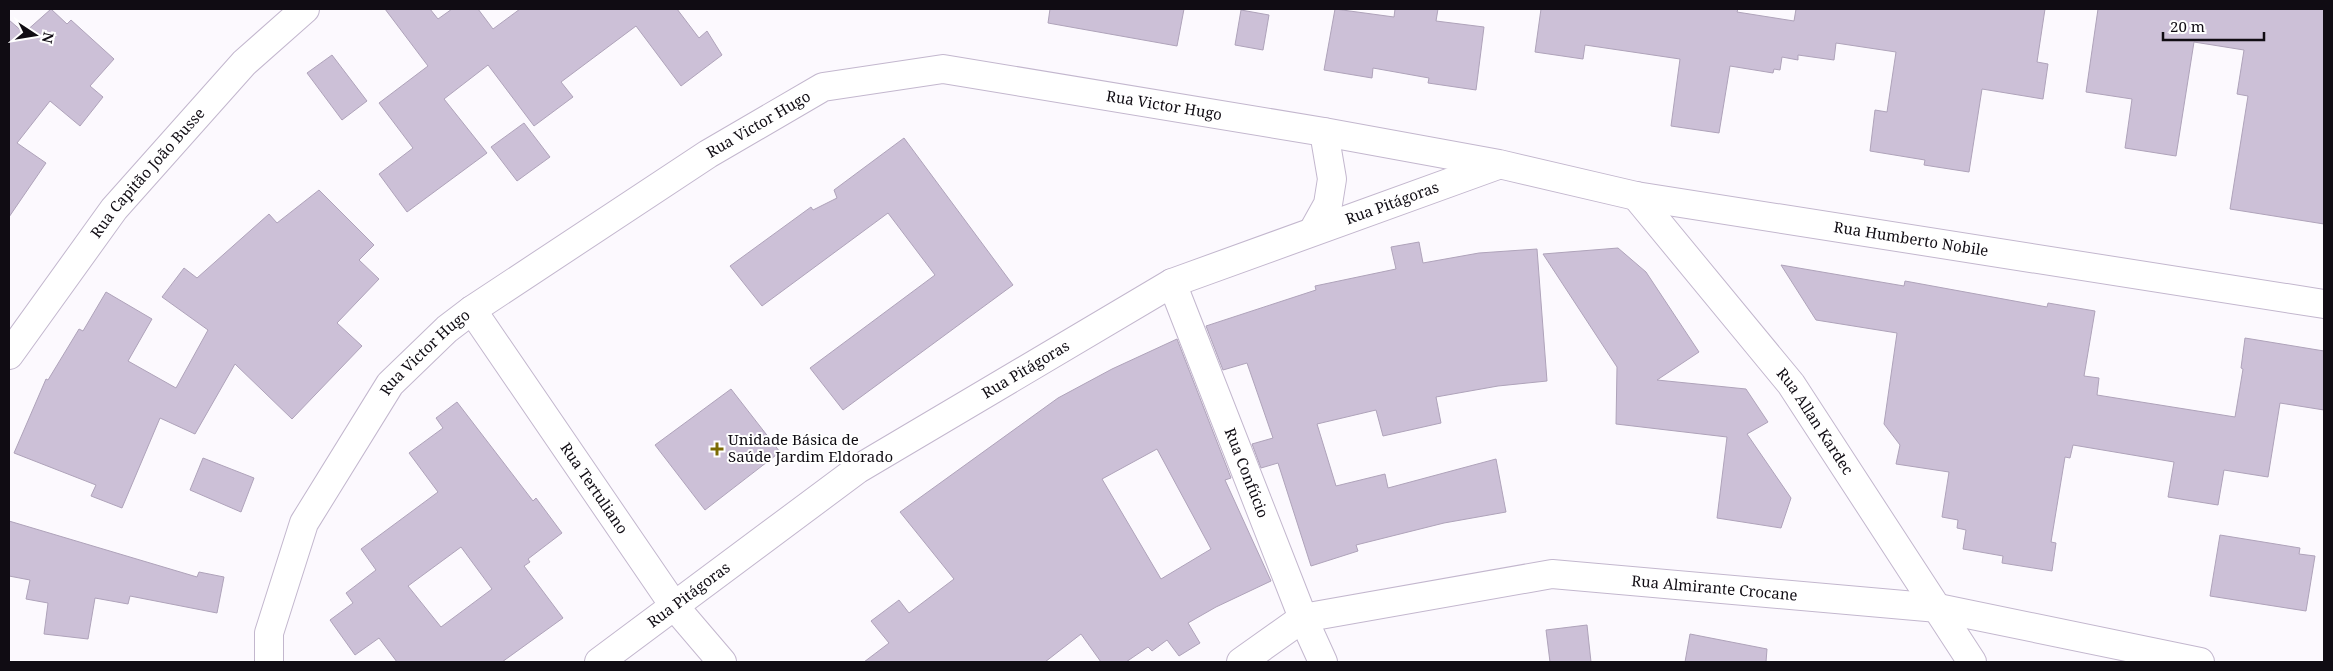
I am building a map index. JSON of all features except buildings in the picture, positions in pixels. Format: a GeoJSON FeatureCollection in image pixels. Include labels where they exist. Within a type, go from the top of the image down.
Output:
{"type":"FeatureCollection","features":[{"type":"Feature","properties":{"kind":"street","name":"Rua Capitão João Busse"},"geometry":{"type":"LineString","coordinates":[[9,355],[114,209],[244,63],[305,9]]}},
{"type":"Feature","properties":{"kind":"street","name":"Rua Victor Hugo"},"geometry":{"type":"LineString","coordinates":[[269,662],[269,633],[304,523],[390,384],[447,329],[472,310],[708,154],[823,87],[943,69],[1324,132],[1500,164]]}},
{"type":"Feature","properties":{"kind":"street"},"geometry":{"type":"LineString","coordinates":[[1312,230],[1328,204],[1332,179],[1324,132]]}},
{"type":"Feature","properties":{"kind":"street","name":"Rua Humberto Nobile"},"geometry":{"type":"LineString","coordinates":[[1500,164],[1636,196],[2324,304]]}},
{"type":"Feature","properties":{"kind":"street","name":"Rua Pitágoras"},"geometry":{"type":"LineString","coordinates":[[599,662],[858,469],[1172,283],[1312,230],[1500,164]]}},
{"type":"Feature","properties":{"kind":"street","name":"Rua Allan Kardec"},"geometry":{"type":"LineString","coordinates":[[1636,196],[1791,384],[1972,662]]}},
{"type":"Feature","properties":{"kind":"street","name":"Rua Confúcio"},"geometry":{"type":"LineString","coordinates":[[1172,283],[1303,618],[1323,662]]}},
{"type":"Feature","properties":{"kind":"street","name":"Rua Tertuliano"},"geometry":{"type":"LineString","coordinates":[[472,310],[675,607],[722,662]]}},
{"type":"Feature","properties":{"kind":"street","name":"Rua Almirante Crocane"},"geometry":{"type":"LineString","coordinates":[[1242,662],[1303,618],[1552,574],[1938,608],[2200,662]]}},
{"type":"Feature","properties":{"kind":"place","name":"Unidade Básica de Saúde Jardim Eldorado"},"geometry":{"type":"Point","coordinates":[717,449]}}]}
